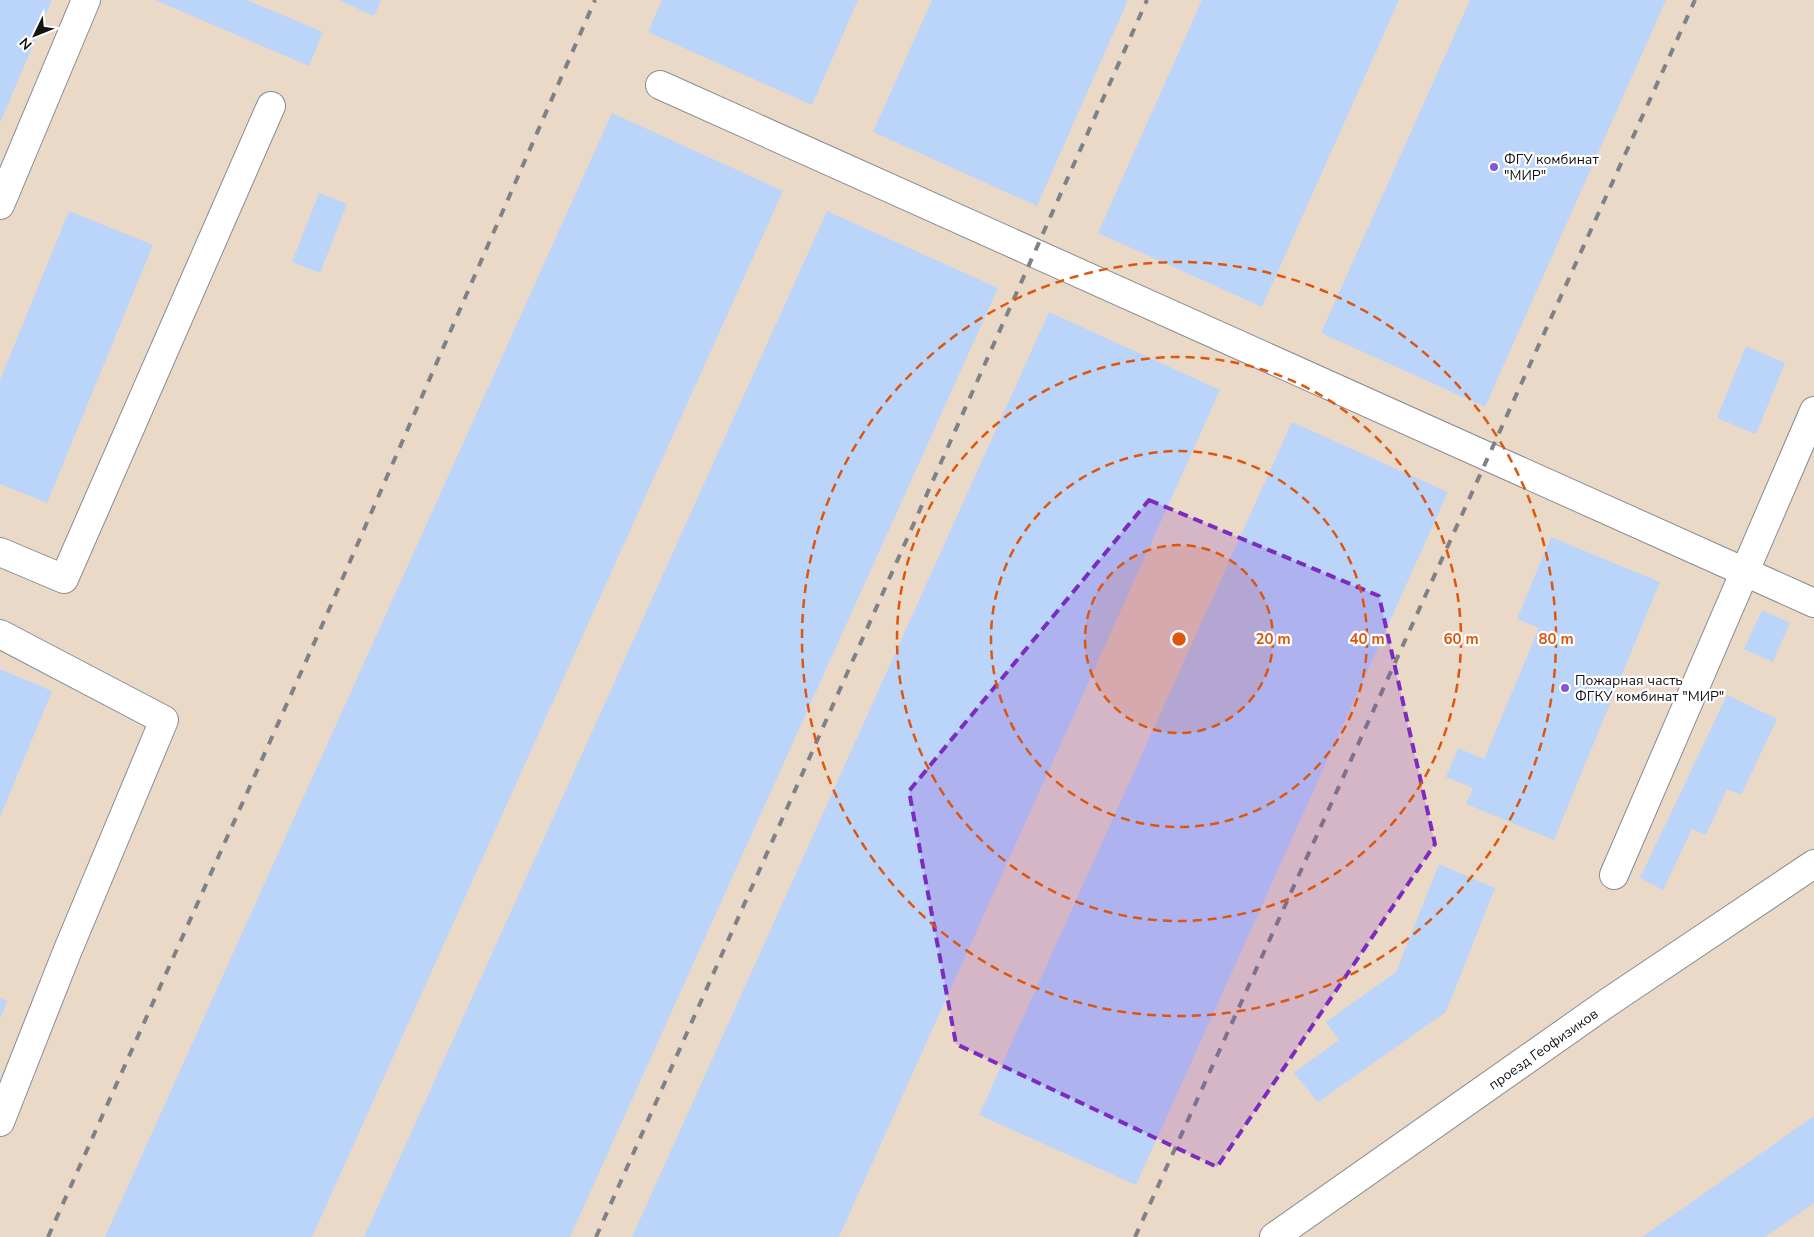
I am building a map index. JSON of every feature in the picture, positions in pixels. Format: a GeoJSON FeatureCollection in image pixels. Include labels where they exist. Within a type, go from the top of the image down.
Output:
{"type":"FeatureCollection","features":[{"type":"Feature","properties":{"kind":"street"},"geometry":{"type":"LineString","coordinates":[[0,205],[86,0]]}},
{"type":"Feature","properties":{"kind":"street"},"geometry":{"type":"LineString","coordinates":[[660,85],[1814,603]]}},
{"type":"Feature","properties":{"kind":"street"},"geometry":{"type":"LineString","coordinates":[[0,552],[64,579],[271,106]]}},
{"type":"Feature","properties":{"kind":"street"},"geometry":{"type":"LineString","coordinates":[[1614,875],[1814,411]]}},
{"type":"Feature","properties":{"kind":"street"},"geometry":{"type":"LineString","coordinates":[[0,634],[164,720],[70,943],[0,1122]]}},
{"type":"Feature","properties":{"kind":"street","name":"проезд Геофизиков"},"geometry":{"type":"LineString","coordinates":[[1274,1237],[1607,1004],[1814,864]]}},
{"type":"Feature","properties":{"kind":"highlighted area"},"geometry":{"type":"Polygon","coordinates":[[[1149,500],[1379,596],[1435,844],[1217,1167],[956,1044],[909,791],[1149,500]]]}},
{"type":"Feature","properties":{"kind":"shaded area"},"geometry":{"type":"Polygon","coordinates":[[[0,0],[1814,0],[1814,1237],[0,1237],[0,0]]]}},
{"type":"Feature","properties":{"kind":"building"},"geometry":{"type":"Polygon","coordinates":[[[0,0],[52,0],[0,123],[0,0]]]}},
{"type":"Feature","properties":{"kind":"building"},"geometry":{"type":"Polygon","coordinates":[[[155,0],[247,0],[323,32],[309,66],[155,0]]]}},
{"type":"Feature","properties":{"kind":"building"},"geometry":{"type":"Polygon","coordinates":[[[339,0],[381,0],[374,16],[339,0]]]}},
{"type":"Feature","properties":{"kind":"building"},"geometry":{"type":"Polygon","coordinates":[[[662,0],[858,0],[812,105],[648,32],[662,0]]]}},
{"type":"Feature","properties":{"kind":"building"},"geometry":{"type":"Polygon","coordinates":[[[932,0],[1128,0],[1037,206],[873,132],[932,0]]]}},
{"type":"Feature","properties":{"kind":"building"},"geometry":{"type":"Polygon","coordinates":[[[1202,0],[1399,0],[1262,307],[1098,233],[1202,0]]]}},
{"type":"Feature","properties":{"kind":"building","name":"ФГУ комбинат \"МИР\""},"geometry":{"type":"Polygon","coordinates":[[[1470,0],[1666,0],[1485,407],[1321,333],[1470,0]]]}},
{"type":"Feature","properties":{"kind":"building"},"geometry":{"type":"Polygon","coordinates":[[[612,113],[783,191],[312,1237],[105,1237],[612,113]]]}},
{"type":"Feature","properties":{"kind":"building"},"geometry":{"type":"Polygon","coordinates":[[[319,193],[347,204],[320,273],[292,262],[319,193]]]}},
{"type":"Feature","properties":{"kind":"building"},"geometry":{"type":"Polygon","coordinates":[[[69,211],[153,245],[47,503],[0,484],[0,380],[69,211]]]}},
{"type":"Feature","properties":{"kind":"building"},"geometry":{"type":"Polygon","coordinates":[[[827,211],[998,288],[570,1237],[364,1237],[827,211]]]}},
{"type":"Feature","properties":{"kind":"building"},"geometry":{"type":"Polygon","coordinates":[[[1049,312],[1220,390],[839,1237],[632,1237],[1049,312]]]}},
{"type":"Feature","properties":{"kind":"building"},"geometry":{"type":"Polygon","coordinates":[[[1746,346],[1785,363],[1756,434],[1717,418],[1746,346]]]}},
{"type":"Feature","properties":{"kind":"building"},"geometry":{"type":"Polygon","coordinates":[[[1292,422],[1448,492],[1136,1185],[979,1115],[1292,422]]]}},
{"type":"Feature","properties":{"kind":"building","name":"Пожарная часть ФГКУ комбинат \"МИР\""},"geometry":{"type":"Polygon","coordinates":[[[1551,537],[1660,582],[1554,840],[1466,804],[1473,788],[1446,777],[1458,748],[1484,759],[1539,628],[1517,619],[1551,537]]]}},
{"type":"Feature","properties":{"kind":"building"},"geometry":{"type":"Polygon","coordinates":[[[1762,610],[1790,623],[1773,662],[1744,649],[1762,610]]]}},
{"type":"Feature","properties":{"kind":"building"},"geometry":{"type":"Polygon","coordinates":[[[0,669],[52,691],[0,817],[0,669]]]}},
{"type":"Feature","properties":{"kind":"building"},"geometry":{"type":"Polygon","coordinates":[[[1727,695],[1777,719],[1741,795],[1727,789],[1706,835],[1692,829],[1663,890],[1640,878],[1727,695]]]}},
{"type":"Feature","properties":{"kind":"building"},"geometry":{"type":"Polygon","coordinates":[[[1439,864],[1495,888],[1446,1012],[1318,1102],[1294,1073],[1339,1040],[1326,1022],[1396,972],[1439,864]]]}},
{"type":"Feature","properties":{"kind":"building"},"geometry":{"type":"Polygon","coordinates":[[[0,998],[7,1001],[0,1019],[0,998]]]}},
{"type":"Feature","properties":{"kind":"building"},"geometry":{"type":"Polygon","coordinates":[[[1814,1116],[1814,1203],[1765,1237],[1642,1237],[1814,1116]]]}},
{"type":"Feature","properties":{"kind":"railway"},"geometry":{"type":"LineString","coordinates":[[48,1237],[324,621],[595,0]]}},
{"type":"Feature","properties":{"kind":"railway"},"geometry":{"type":"LineString","coordinates":[[596,1237],[1147,0]]}},
{"type":"Feature","properties":{"kind":"railway"},"geometry":{"type":"LineString","coordinates":[[1135,1237],[1695,0]]}},
{"type":"Feature","properties":{"kind":"place","name":"ФГУ комбинат \"МИР\""},"geometry":{"type":"Point","coordinates":[1494,167]}},
{"type":"Feature","properties":{"kind":"place","name":"Пожарная часть ФГКУ комбинат \"МИР\""},"geometry":{"type":"Point","coordinates":[1565,688]}}]}
